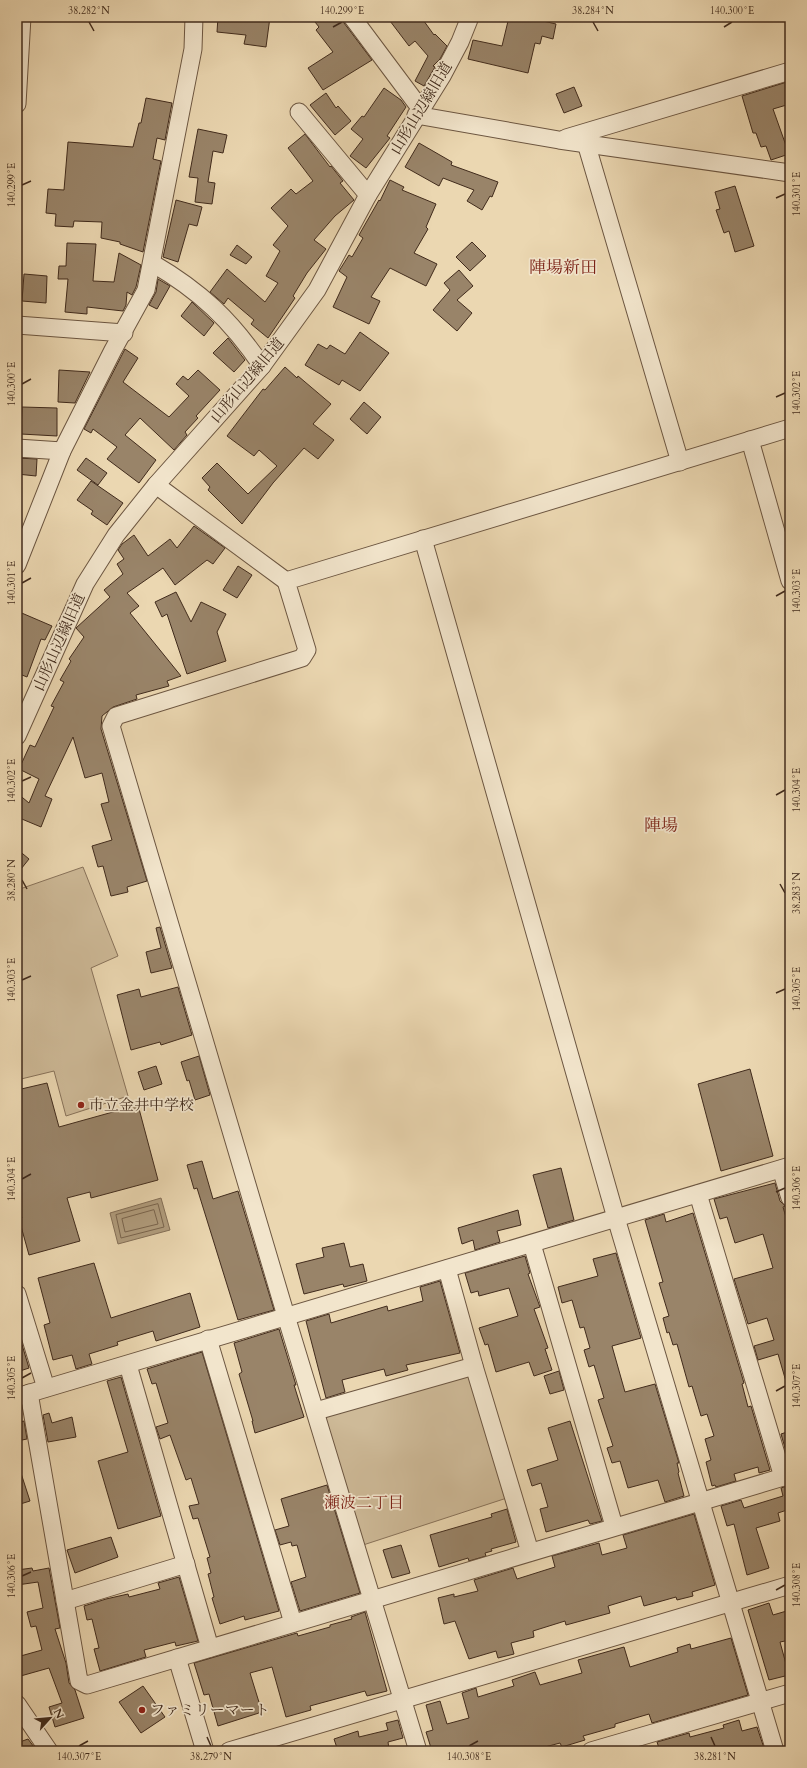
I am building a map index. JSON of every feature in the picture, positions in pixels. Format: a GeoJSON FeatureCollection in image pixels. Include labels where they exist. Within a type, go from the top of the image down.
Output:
{"type":"FeatureCollection","features":[{"type":"Feature","properties":{"kind":"street"},"geometry":{"type":"LineString","coordinates":[[17,104],[22,17]]}},
{"type":"Feature","properties":{"kind":"street"},"geometry":{"type":"LineString","coordinates":[[17,565],[62,451],[146,290],[152,263],[154,240],[193,49],[194,17]]}},
{"type":"Feature","properties":{"kind":"street"},"geometry":{"type":"LineString","coordinates":[[352,17],[418,112],[559,140],[790,173]]}},
{"type":"Feature","properties":{"kind":"street","name":"山形山辺線旧道"},"geometry":{"type":"LineString","coordinates":[[17,736],[85,584],[116,535],[156,485],[262,366],[317,290],[368,195],[445,69],[460,42],[470,17]]}},
{"type":"Feature","properties":{"kind":"street"},"geometry":{"type":"LineString","coordinates":[[559,140],[790,71]]}},
{"type":"Feature","properties":{"kind":"street"},"geometry":{"type":"LineString","coordinates":[[299,112],[368,195]]}},
{"type":"Feature","properties":{"kind":"street"},"geometry":{"type":"LineString","coordinates":[[586,143],[680,462]]}},
{"type":"Feature","properties":{"kind":"street"},"geometry":{"type":"LineString","coordinates":[[152,263],[182,281],[219,312],[243,338],[262,366]]}},
{"type":"Feature","properties":{"kind":"street"},"geometry":{"type":"LineString","coordinates":[[17,325],[124,333]]}},
{"type":"Feature","properties":{"kind":"street"},"geometry":{"type":"LineString","coordinates":[[286,581],[790,428]]}},
{"type":"Feature","properties":{"kind":"street"},"geometry":{"type":"LineString","coordinates":[[750,440],[790,581]]}},
{"type":"Feature","properties":{"kind":"street"},"geometry":{"type":"LineString","coordinates":[[17,448],[62,451]]}},
{"type":"Feature","properties":{"kind":"street"},"geometry":{"type":"LineString","coordinates":[[156,485],[286,581],[307,650],[302,658],[116,716],[111,726],[286,1316],[418,1751]]}},
{"type":"Feature","properties":{"kind":"street"},"geometry":{"type":"LineString","coordinates":[[423,539],[616,1218],[774,1751]]}},
{"type":"Feature","properties":{"kind":"street"},"geometry":{"type":"LineString","coordinates":[[698,1194],[787,1476],[614,1526],[373,1600],[87,1685],[79,1681],[65,1601],[23,1395],[786,1167],[790,1198]]}},
{"type":"Feature","properties":{"kind":"street"},"geometry":{"type":"LineString","coordinates":[[532,1244],[614,1526]]}},
{"type":"Feature","properties":{"kind":"street"},"geometry":{"type":"LineString","coordinates":[[447,1269],[474,1366],[530,1552]]}},
{"type":"Feature","properties":{"kind":"street"},"geometry":{"type":"LineString","coordinates":[[17,1294],[46,1388]]}},
{"type":"Feature","properties":{"kind":"street"},"geometry":{"type":"LineString","coordinates":[[208,1340],[293,1623]]}},
{"type":"Feature","properties":{"kind":"street"},"geometry":{"type":"LineString","coordinates":[[128,1364],[210,1648]]}},
{"type":"Feature","properties":{"kind":"street"},"geometry":{"type":"LineString","coordinates":[[316,1411],[474,1366]]}},
{"type":"Feature","properties":{"kind":"street"},"geometry":{"type":"LineString","coordinates":[[65,1601],[186,1564]]}},
{"type":"Feature","properties":{"kind":"street"},"geometry":{"type":"LineString","coordinates":[[229,1751],[403,1701],[790,1585]]}},
{"type":"Feature","properties":{"kind":"street"},"geometry":{"type":"LineString","coordinates":[[177,1658],[205,1751]]}},
{"type":"Feature","properties":{"kind":"street"},"geometry":{"type":"LineString","coordinates":[[591,1751],[790,1693]]}},
{"type":"Feature","properties":{"kind":"street"},"geometry":{"type":"LineString","coordinates":[[17,1704],[49,1751]]}},
{"type":"Feature","properties":{"kind":"shaded area"},"geometry":{"type":"Polygon","coordinates":[[[83,867],[118,956],[91,968],[128,1096],[66,1116],[54,1071],[17,1080],[17,890],[83,867]]]}},
{"type":"Feature","properties":{"kind":"shaded area"},"geometry":{"type":"Polygon","coordinates":[[[474,1366],[513,1496],[357,1547],[316,1411],[474,1366]]]}},
{"type":"Feature","properties":{"kind":"water"},"geometry":{"type":"Polygon","coordinates":[[[161,1198],[170,1230],[118,1244],[110,1213],[161,1198]]]}},
{"type":"Feature","properties":{"kind":"building"},"geometry":{"type":"Polygon","coordinates":[[[218,17],[270,17],[266,47],[244,44],[246,35],[217,32],[218,17]]]}},
{"type":"Feature","properties":{"kind":"building"},"geometry":{"type":"Polygon","coordinates":[[[311,17],[342,17],[344,23],[372,60],[323,90],[308,68],[333,52],[316,30],[319,27],[311,17]]]}},
{"type":"Feature","properties":{"kind":"building"},"geometry":{"type":"Polygon","coordinates":[[[387,17],[421,17],[434,35],[435,34],[447,46],[440,59],[433,66],[435,67],[424,86],[415,81],[428,56],[415,41],[409,46],[387,17]]]}},
{"type":"Feature","properties":{"kind":"building"},"geometry":{"type":"Polygon","coordinates":[[[509,17],[526,17],[556,24],[553,39],[542,36],[540,44],[535,43],[528,73],[468,59],[473,40],[502,46],[509,17]]]}},
{"type":"Feature","properties":{"kind":"building"},"geometry":{"type":"Polygon","coordinates":[[[790,81],[790,104],[773,109],[789,154],[771,160],[766,146],[761,147],[756,133],[753,133],[742,96],[790,81]]]}},
{"type":"Feature","properties":{"kind":"building"},"geometry":{"type":"Polygon","coordinates":[[[574,87],[582,106],[564,113],[556,94],[574,87]]]}},
{"type":"Feature","properties":{"kind":"building"},"geometry":{"type":"Polygon","coordinates":[[[384,88],[401,100],[406,107],[387,136],[390,138],[366,168],[350,156],[363,139],[351,129],[362,116],[364,117],[384,88]]]}},
{"type":"Feature","properties":{"kind":"building"},"geometry":{"type":"Polygon","coordinates":[[[326,93],[336,108],[338,106],[351,121],[335,135],[310,105],[326,93]]]}},
{"type":"Feature","properties":{"kind":"building"},"geometry":{"type":"Polygon","coordinates":[[[146,98],[172,103],[165,140],[157,138],[153,159],[161,161],[143,252],[120,244],[120,242],[101,238],[102,222],[74,221],[73,227],[55,226],[56,214],[46,213],[48,189],[64,190],[68,142],[133,147],[139,123],[141,123],[146,98]]]}},
{"type":"Feature","properties":{"kind":"building"},"geometry":{"type":"Polygon","coordinates":[[[198,129],[227,135],[223,153],[213,151],[208,182],[215,183],[212,204],[195,202],[198,178],[189,177],[198,129]]]}},
{"type":"Feature","properties":{"kind":"building"},"geometry":{"type":"Polygon","coordinates":[[[305,134],[330,167],[331,166],[343,181],[340,183],[354,200],[335,216],[314,240],[326,249],[307,273],[293,296],[295,298],[268,338],[251,324],[254,320],[228,298],[224,304],[210,292],[227,269],[265,302],[278,283],[266,276],[280,251],[273,245],[288,226],[271,208],[291,189],[296,194],[313,181],[288,148],[305,134]]]}},
{"type":"Feature","properties":{"kind":"building"},"geometry":{"type":"Polygon","coordinates":[[[419,143],[452,162],[451,165],[498,182],[492,197],[490,196],[482,210],[467,201],[474,190],[443,178],[439,186],[405,167],[419,143]]]}},
{"type":"Feature","properties":{"kind":"building"},"geometry":{"type":"Polygon","coordinates":[[[390,180],[404,187],[402,190],[436,204],[426,227],[428,229],[414,253],[437,264],[426,286],[390,268],[371,297],[380,301],[369,324],[333,307],[347,277],[339,271],[349,255],[352,257],[363,238],[359,235],[379,200],[380,201],[390,180]]]}},
{"type":"Feature","properties":{"kind":"building"},"geometry":{"type":"Polygon","coordinates":[[[735,186],[754,246],[735,252],[729,231],[724,233],[716,210],[720,209],[715,192],[735,186]]]}},
{"type":"Feature","properties":{"kind":"building"},"geometry":{"type":"Polygon","coordinates":[[[176,200],[202,207],[197,226],[189,224],[178,262],[163,257],[176,200]]]}},
{"type":"Feature","properties":{"kind":"building"},"geometry":{"type":"Polygon","coordinates":[[[472,242],[486,256],[470,271],[456,257],[472,242]]]}},
{"type":"Feature","properties":{"kind":"building"},"geometry":{"type":"Polygon","coordinates":[[[67,243],[96,244],[93,281],[114,282],[119,253],[141,265],[136,287],[132,295],[127,292],[126,305],[123,311],[87,307],[87,314],[65,312],[68,279],[58,279],[59,266],[66,266],[67,243]]]}},
{"type":"Feature","properties":{"kind":"building"},"geometry":{"type":"Polygon","coordinates":[[[237,245],[252,257],[246,264],[230,255],[237,245]]]}},
{"type":"Feature","properties":{"kind":"building"},"geometry":{"type":"Polygon","coordinates":[[[459,270],[473,286],[457,300],[472,313],[457,331],[433,310],[450,290],[444,283],[459,270]]]}},
{"type":"Feature","properties":{"kind":"building"},"geometry":{"type":"Polygon","coordinates":[[[24,274],[47,276],[46,303],[22,301],[24,274]]]}},
{"type":"Feature","properties":{"kind":"building"},"geometry":{"type":"Polygon","coordinates":[[[158,279],[170,286],[157,309],[149,305],[156,292],[158,279]]]}},
{"type":"Feature","properties":{"kind":"building"},"geometry":{"type":"Polygon","coordinates":[[[192,302],[214,323],[204,336],[181,316],[192,302]]]}},
{"type":"Feature","properties":{"kind":"building"},"geometry":{"type":"Polygon","coordinates":[[[360,332],[389,353],[360,391],[342,380],[339,385],[305,365],[318,344],[327,349],[330,345],[345,354],[360,332]]]}},
{"type":"Feature","properties":{"kind":"building"},"geometry":{"type":"Polygon","coordinates":[[[228,338],[245,360],[234,372],[213,353],[228,338]]]}},
{"type":"Feature","properties":{"kind":"building"},"geometry":{"type":"Polygon","coordinates":[[[125,349],[138,358],[123,382],[169,417],[189,396],[176,384],[183,376],[188,380],[198,370],[220,390],[196,416],[198,418],[185,432],[187,435],[174,450],[140,418],[125,435],[156,460],[139,483],[107,459],[117,447],[93,429],[91,433],[84,429],[125,349]]]}},
{"type":"Feature","properties":{"kind":"building"},"geometry":{"type":"Polygon","coordinates":[[[285,367],[331,404],[313,424],[334,440],[318,459],[304,448],[273,483],[242,524],[208,490],[210,487],[202,478],[217,463],[248,494],[277,466],[259,450],[254,456],[227,436],[263,389],[265,390],[285,367]]]}},
{"type":"Feature","properties":{"kind":"building"},"geometry":{"type":"Polygon","coordinates":[[[59,370],[90,372],[75,403],[58,402],[59,370]]]}},
{"type":"Feature","properties":{"kind":"building"},"geometry":{"type":"Polygon","coordinates":[[[364,402],[381,417],[367,434],[350,419],[364,402]]]}},
{"type":"Feature","properties":{"kind":"building"},"geometry":{"type":"Polygon","coordinates":[[[22,407],[57,408],[57,436],[21,434],[22,407]]]}},
{"type":"Feature","properties":{"kind":"building"},"geometry":{"type":"Polygon","coordinates":[[[17,458],[37,459],[36,476],[17,474],[17,458]]]}},
{"type":"Feature","properties":{"kind":"building"},"geometry":{"type":"Polygon","coordinates":[[[86,458],[107,473],[98,485],[77,470],[86,458]]]}},
{"type":"Feature","properties":{"kind":"building"},"geometry":{"type":"Polygon","coordinates":[[[91,481],[123,503],[107,525],[91,514],[93,511],[77,500],[91,481]]]}},
{"type":"Feature","properties":{"kind":"building"},"geometry":{"type":"Polygon","coordinates":[[[194,526],[225,548],[213,564],[207,560],[175,585],[163,568],[127,593],[139,606],[130,613],[181,676],[167,681],[169,686],[136,695],[137,699],[113,707],[102,716],[101,729],[147,881],[127,887],[128,892],[111,896],[103,866],[98,867],[92,846],[112,840],[101,804],[109,802],[102,773],[85,778],[73,737],[45,796],[52,799],[41,827],[17,817],[17,793],[29,803],[39,779],[19,769],[30,745],[35,747],[54,707],[51,706],[64,682],[60,680],[71,661],[69,659],[84,637],[76,628],[110,597],[104,590],[123,574],[117,564],[124,559],[118,550],[122,544],[134,535],[148,556],[170,539],[177,548],[194,526]]]}},
{"type":"Feature","properties":{"kind":"building"},"geometry":{"type":"Polygon","coordinates":[[[238,566],[252,575],[237,598],[223,590],[238,566]]]}},
{"type":"Feature","properties":{"kind":"building"},"geometry":{"type":"Polygon","coordinates":[[[176,592],[191,622],[201,602],[226,614],[217,632],[226,661],[187,674],[167,614],[162,617],[155,602],[176,592]]]}},
{"type":"Feature","properties":{"kind":"building"},"geometry":{"type":"Polygon","coordinates":[[[17,611],[52,626],[45,640],[41,639],[27,677],[17,673],[17,611]]]}},
{"type":"Feature","properties":{"kind":"building"},"geometry":{"type":"Polygon","coordinates":[[[17,849],[29,859],[17,874],[17,849]]]}},
{"type":"Feature","properties":{"kind":"building"},"geometry":{"type":"Polygon","coordinates":[[[160,927],[172,968],[151,973],[146,952],[161,948],[156,928],[160,927]]]}},
{"type":"Feature","properties":{"kind":"building"},"geometry":{"type":"Polygon","coordinates":[[[178,987],[192,1035],[161,1045],[160,1042],[131,1050],[117,995],[139,989],[141,997],[178,987]]]}},
{"type":"Feature","properties":{"kind":"building"},"geometry":{"type":"Polygon","coordinates":[[[199,1056],[210,1095],[195,1100],[189,1080],[187,1081],[181,1062],[199,1056]]]}},
{"type":"Feature","properties":{"kind":"building"},"geometry":{"type":"Polygon","coordinates":[[[156,1066],[162,1084],[144,1090],[138,1072],[156,1066]]]}},
{"type":"Feature","properties":{"kind":"building"},"geometry":{"type":"Polygon","coordinates":[[[750,1069],[773,1156],[721,1171],[698,1084],[750,1069]]]}},
{"type":"Feature","properties":{"kind":"building"},"geometry":{"type":"Polygon","coordinates":[[[47,1083],[59,1127],[138,1105],[158,1180],[91,1198],[90,1192],[67,1198],[80,1241],[29,1255],[19,1219],[22,1218],[17,1200],[17,1090],[47,1083]]]}},
{"type":"Feature","properties":{"kind":"building"},"geometry":{"type":"Polygon","coordinates":[[[202,1161],[213,1199],[238,1191],[274,1310],[238,1320],[197,1188],[194,1189],[187,1165],[202,1161]]]}},
{"type":"Feature","properties":{"kind":"building"},"geometry":{"type":"Polygon","coordinates":[[[561,1168],[574,1220],[548,1228],[533,1175],[561,1168]]]}},
{"type":"Feature","properties":{"kind":"building"},"geometry":{"type":"Polygon","coordinates":[[[775,1183],[780,1201],[785,1206],[783,1207],[790,1231],[790,1384],[787,1385],[778,1354],[758,1360],[754,1346],[774,1340],[767,1318],[748,1324],[734,1279],[773,1268],[763,1234],[735,1243],[727,1217],[720,1219],[714,1199],[775,1183]]]}},
{"type":"Feature","properties":{"kind":"building"},"geometry":{"type":"Polygon","coordinates":[[[518,1210],[521,1225],[497,1231],[500,1242],[475,1250],[473,1240],[462,1244],[458,1228],[518,1210]]]}},
{"type":"Feature","properties":{"kind":"building"},"geometry":{"type":"Polygon","coordinates":[[[693,1213],[744,1383],[742,1384],[748,1407],[751,1406],[770,1470],[759,1473],[758,1467],[734,1474],[736,1481],[716,1487],[715,1485],[712,1486],[706,1462],[711,1460],[705,1439],[714,1436],[707,1414],[701,1416],[692,1386],[689,1387],[677,1344],[673,1345],[669,1332],[667,1333],[663,1318],[669,1316],[659,1283],[663,1282],[645,1220],[664,1214],[666,1222],[693,1213]]]}},
{"type":"Feature","properties":{"kind":"building"},"geometry":{"type":"Polygon","coordinates":[[[344,1243],[350,1267],[363,1264],[367,1281],[344,1287],[343,1284],[304,1294],[296,1264],[324,1257],[322,1248],[344,1243]]]}},
{"type":"Feature","properties":{"kind":"building"},"geometry":{"type":"Polygon","coordinates":[[[616,1253],[641,1338],[612,1346],[625,1392],[655,1384],[679,1463],[677,1463],[678,1473],[684,1496],[665,1502],[658,1480],[628,1488],[620,1461],[612,1463],[607,1448],[613,1446],[598,1400],[604,1398],[594,1365],[589,1367],[584,1350],[590,1348],[584,1327],[580,1328],[572,1300],[562,1303],[558,1287],[598,1276],[593,1259],[616,1253]]]}},
{"type":"Feature","properties":{"kind":"building"},"geometry":{"type":"Polygon","coordinates":[[[525,1256],[530,1273],[528,1274],[540,1307],[534,1309],[548,1348],[545,1349],[552,1370],[534,1376],[529,1362],[496,1372],[488,1344],[485,1345],[479,1328],[518,1316],[509,1288],[479,1296],[478,1291],[471,1293],[465,1273],[525,1256]]]}},
{"type":"Feature","properties":{"kind":"building"},"geometry":{"type":"Polygon","coordinates":[[[94,1263],[111,1318],[190,1293],[200,1327],[156,1341],[153,1331],[117,1342],[118,1345],[89,1354],[92,1364],[76,1369],[72,1355],[53,1360],[44,1325],[50,1323],[38,1278],[94,1263]]]}},
{"type":"Feature","properties":{"kind":"building"},"geometry":{"type":"Polygon","coordinates":[[[440,1281],[460,1353],[406,1365],[408,1370],[386,1376],[384,1369],[342,1380],[345,1392],[326,1398],[306,1321],[329,1314],[331,1323],[387,1306],[388,1311],[423,1301],[420,1287],[440,1281]]]}},
{"type":"Feature","properties":{"kind":"building"},"geometry":{"type":"Polygon","coordinates":[[[17,1328],[29,1368],[17,1372],[17,1328]]]}},
{"type":"Feature","properties":{"kind":"building"},"geometry":{"type":"Polygon","coordinates":[[[279,1329],[304,1417],[255,1433],[253,1421],[239,1374],[242,1372],[234,1343],[279,1329]]]}},
{"type":"Feature","properties":{"kind":"building"},"geometry":{"type":"Polygon","coordinates":[[[202,1352],[279,1611],[245,1620],[244,1616],[220,1624],[212,1598],[214,1597],[208,1574],[211,1573],[207,1558],[210,1557],[198,1518],[193,1519],[189,1506],[199,1504],[191,1478],[186,1480],[170,1435],[160,1439],[156,1427],[168,1423],[156,1383],[152,1384],[147,1369],[202,1352]]]}},
{"type":"Feature","properties":{"kind":"building"},"geometry":{"type":"Polygon","coordinates":[[[559,1371],[564,1390],[550,1394],[544,1376],[559,1371]]]}},
{"type":"Feature","properties":{"kind":"building"},"geometry":{"type":"Polygon","coordinates":[[[121,1377],[161,1516],[118,1529],[98,1461],[128,1452],[107,1381],[121,1377]]]}},
{"type":"Feature","properties":{"kind":"building"},"geometry":{"type":"Polygon","coordinates":[[[49,1413],[52,1423],[72,1417],[76,1437],[48,1442],[43,1415],[49,1413]]]}},
{"type":"Feature","properties":{"kind":"building"},"geometry":{"type":"Polygon","coordinates":[[[24,1421],[27,1439],[17,1441],[17,1423],[24,1421]]]}},
{"type":"Feature","properties":{"kind":"building"},"geometry":{"type":"Polygon","coordinates":[[[570,1421],[602,1521],[590,1524],[588,1520],[546,1532],[540,1509],[548,1507],[541,1483],[532,1486],[527,1470],[558,1460],[548,1428],[570,1421]]]}},
{"type":"Feature","properties":{"kind":"building"},"geometry":{"type":"Polygon","coordinates":[[[790,1431],[790,1465],[781,1434],[790,1431]]]}},
{"type":"Feature","properties":{"kind":"building"},"geometry":{"type":"Polygon","coordinates":[[[19,1467],[30,1501],[17,1505],[17,1468],[19,1467]]]}},
{"type":"Feature","properties":{"kind":"building"},"geometry":{"type":"Polygon","coordinates":[[[327,1485],[360,1593],[300,1611],[291,1582],[306,1577],[297,1545],[292,1546],[291,1542],[280,1545],[275,1530],[289,1526],[281,1499],[327,1485]]]}},
{"type":"Feature","properties":{"kind":"building"},"geometry":{"type":"Polygon","coordinates":[[[790,1485],[790,1509],[778,1513],[780,1521],[756,1528],[769,1568],[747,1575],[734,1524],[727,1526],[721,1506],[741,1500],[744,1508],[783,1496],[781,1488],[790,1485]]]}},
{"type":"Feature","properties":{"kind":"building"},"geometry":{"type":"Polygon","coordinates":[[[507,1509],[516,1542],[491,1549],[492,1551],[485,1553],[486,1556],[469,1561],[468,1558],[439,1567],[430,1535],[492,1517],[491,1514],[507,1509]]]}},
{"type":"Feature","properties":{"kind":"building"},"geometry":{"type":"Polygon","coordinates":[[[694,1514],[715,1585],[692,1592],[693,1596],[677,1600],[676,1597],[644,1606],[641,1596],[608,1606],[610,1613],[566,1625],[565,1621],[533,1631],[534,1637],[511,1643],[514,1654],[498,1658],[496,1651],[469,1659],[455,1621],[444,1624],[438,1598],[454,1594],[454,1597],[478,1591],[474,1580],[513,1568],[517,1579],[555,1567],[552,1556],[599,1543],[602,1555],[627,1548],[623,1535],[694,1514]]]}},
{"type":"Feature","properties":{"kind":"building"},"geometry":{"type":"Polygon","coordinates":[[[111,1537],[118,1557],[75,1573],[67,1550],[111,1537]]]}},
{"type":"Feature","properties":{"kind":"building"},"geometry":{"type":"Polygon","coordinates":[[[401,1545],[410,1573],[392,1578],[383,1550],[401,1545]]]}},
{"type":"Feature","properties":{"kind":"building"},"geometry":{"type":"Polygon","coordinates":[[[32,1568],[33,1571],[49,1568],[60,1628],[55,1629],[66,1663],[69,1683],[75,1690],[84,1718],[55,1727],[49,1707],[62,1703],[49,1668],[17,1677],[17,1657],[42,1650],[36,1626],[31,1627],[27,1612],[43,1608],[38,1582],[17,1585],[17,1570],[32,1568]]]}},
{"type":"Feature","properties":{"kind":"building"},"geometry":{"type":"Polygon","coordinates":[[[179,1577],[198,1641],[176,1646],[175,1642],[144,1650],[146,1657],[100,1671],[94,1649],[99,1648],[92,1619],[87,1620],[84,1606],[128,1594],[129,1597],[160,1589],[158,1583],[179,1577]]]}},
{"type":"Feature","properties":{"kind":"building"},"geometry":{"type":"Polygon","coordinates":[[[769,1603],[773,1615],[790,1610],[790,1640],[780,1642],[789,1675],[769,1680],[748,1610],[769,1603]]]}},
{"type":"Feature","properties":{"kind":"building"},"geometry":{"type":"Polygon","coordinates":[[[365,1612],[387,1691],[367,1696],[365,1691],[310,1706],[311,1710],[286,1717],[272,1667],[250,1673],[262,1712],[218,1726],[209,1694],[204,1695],[194,1663],[297,1633],[298,1636],[330,1627],[330,1625],[352,1619],[351,1617],[365,1612]]]}},
{"type":"Feature","properties":{"kind":"building"},"geometry":{"type":"Polygon","coordinates":[[[731,1638],[748,1695],[652,1723],[649,1714],[615,1724],[615,1727],[583,1736],[585,1740],[562,1747],[560,1743],[530,1751],[432,1751],[426,1732],[433,1730],[426,1705],[440,1701],[447,1724],[469,1718],[462,1693],[476,1688],[478,1697],[514,1686],[512,1680],[535,1672],[540,1685],[582,1673],[578,1660],[624,1647],[630,1667],[678,1652],[677,1648],[690,1644],[691,1649],[731,1638]]]}},
{"type":"Feature","properties":{"kind":"building","name":"ファミリーマート"},"geometry":{"type":"Polygon","coordinates":[[[143,1686],[165,1717],[141,1733],[119,1702],[143,1686]]]}},
{"type":"Feature","properties":{"kind":"building"},"geometry":{"type":"Polygon","coordinates":[[[398,1720],[403,1738],[388,1742],[389,1749],[380,1751],[338,1751],[334,1739],[358,1731],[359,1737],[388,1730],[386,1723],[398,1720]]]}},
{"type":"Feature","properties":{"kind":"building"},"geometry":{"type":"Polygon","coordinates":[[[739,1720],[742,1731],[757,1727],[765,1751],[660,1751],[657,1742],[689,1733],[690,1737],[724,1728],[723,1725],[739,1720]]]}},
{"type":"Feature","properties":{"kind":"building"},"geometry":{"type":"Polygon","coordinates":[[[28,1739],[37,1751],[21,1751],[17,1743],[28,1739]]]}},
{"type":"Feature","properties":{"kind":"place","name":"市立金井中学校"},"geometry":{"type":"Point","coordinates":[81,1105]}},
{"type":"Feature","properties":{"kind":"place","name":"ファミリーマート"},"geometry":{"type":"Point","coordinates":[142,1710]}},
{"type":"Feature","properties":{"kind":"district","name":"陣場新田"},"geometry":{"type":"Point","coordinates":[563,267]}},
{"type":"Feature","properties":{"kind":"district","name":"陣場"},"geometry":{"type":"Point","coordinates":[661,825]}},
{"type":"Feature","properties":{"kind":"district","name":"瀬波二丁目"},"geometry":{"type":"Point","coordinates":[364,1502]}}]}
